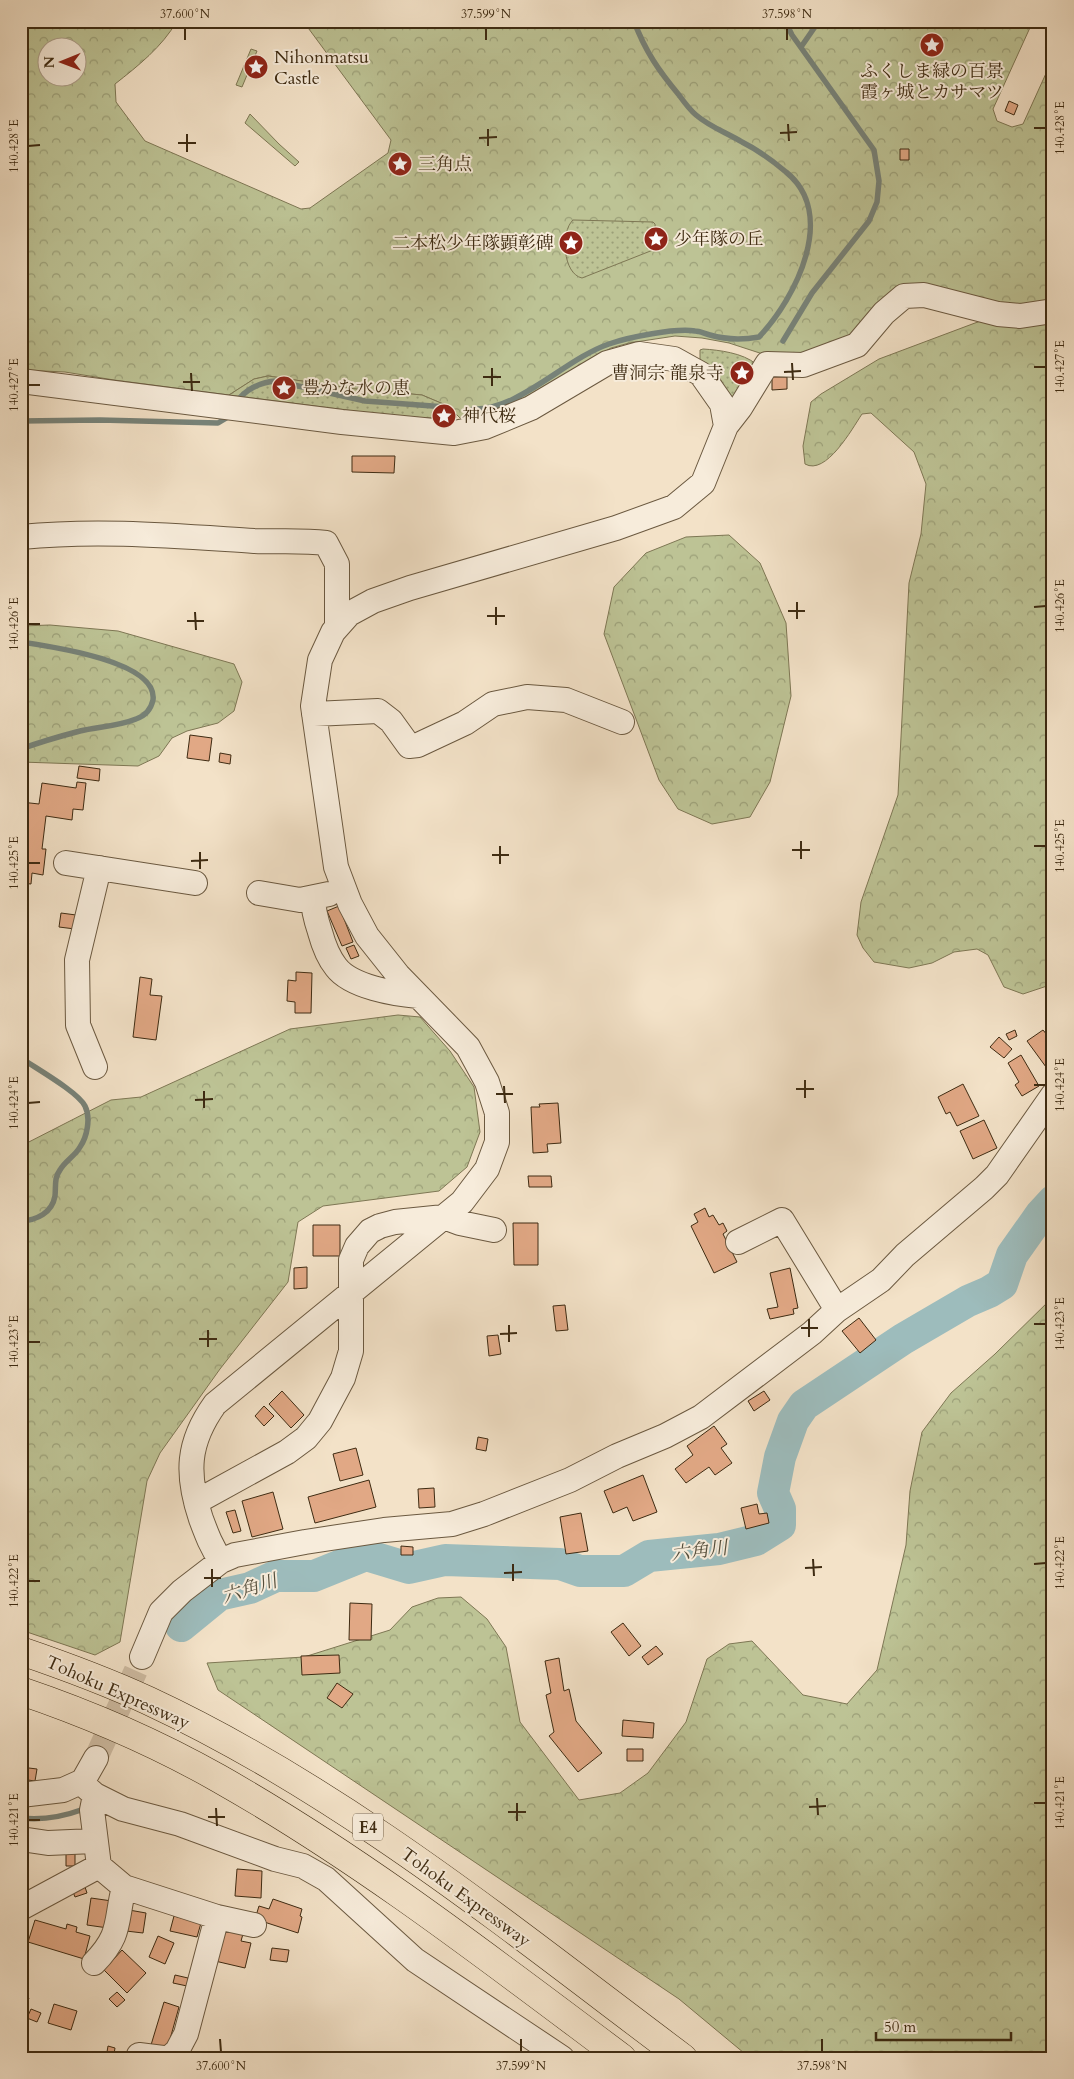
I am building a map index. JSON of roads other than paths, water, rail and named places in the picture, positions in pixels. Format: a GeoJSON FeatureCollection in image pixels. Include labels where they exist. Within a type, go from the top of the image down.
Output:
{"type":"FeatureCollection","features":[{"type":"Feature","properties":{"kind":"highway","name":"Tohoku Expressway"},"geometry":{"type":"LineString","coordinates":[[21,1651],[71,1668],[150,1701],[233,1744],[327,1800],[420,1862],[684,2058]]}},
{"type":"Feature","properties":{"kind":"highway","name":"Tohoku Expressway"},"geometry":{"type":"LineString","coordinates":[[21,1691],[60,1704],[135,1736],[217,1777],[311,1834],[403,1895],[622,2058]]}},
{"type":"Feature","properties":{"kind":"street"},"geometry":{"type":"LineString","coordinates":[[221,1561],[210,1545],[196,1502],[191,1476],[192,1454],[204,1419],[215,1404],[462,1202],[486,1169],[497,1142],[497,1113],[486,1082],[468,1047],[398,975],[367,936],[345,891],[336,867],[313,706],[320,660],[333,632],[349,614],[374,601],[410,588],[616,528],[674,507],[703,483],[716,455],[726,426],[768,364],[803,365],[857,345],[884,313],[904,296],[924,295],[998,314],[1020,316],[1053,311]]}},
{"type":"Feature","properties":{"kind":"street"},"geometry":{"type":"LineString","coordinates":[[21,381],[342,422],[454,433],[485,427],[531,408],[608,362],[639,354],[674,359],[701,374],[722,404],[726,426]]}},
{"type":"Feature","properties":{"kind":"street"},"geometry":{"type":"LineString","coordinates":[[21,537],[59,533],[117,532],[256,541],[304,540],[326,543],[337,564],[337,627]]}},
{"type":"Feature","properties":{"kind":"street"},"geometry":{"type":"LineString","coordinates":[[314,714],[378,711],[391,721],[409,746],[418,745],[465,723],[493,704],[527,697],[566,700],[622,722]]}},
{"type":"Feature","properties":{"kind":"street"},"geometry":{"type":"LineString","coordinates":[[66,863],[195,883]]}},
{"type":"Feature","properties":{"kind":"street"},"geometry":{"type":"LineString","coordinates":[[95,1067],[78,1025],[77,960],[99,868]]}},
{"type":"Feature","properties":{"kind":"street"},"geometry":{"type":"LineString","coordinates":[[259,893],[300,900],[345,891]]}},
{"type":"Feature","properties":{"kind":"street"},"geometry":{"type":"LineString","coordinates":[[313,898],[315,916],[322,940],[337,968],[354,981],[394,994],[418,996]]}},
{"type":"Feature","properties":{"kind":"street"},"geometry":{"type":"LineString","coordinates":[[142,1657],[161,1612],[182,1591],[221,1561],[235,1556],[305,1542],[384,1530],[452,1524],[484,1514],[570,1480],[617,1456],[665,1436],[701,1417],[812,1333],[837,1310],[881,1280],[905,1255],[984,1188],[997,1175],[1053,1095]]}},
{"type":"Feature","properties":{"kind":"street"},"geometry":{"type":"LineString","coordinates":[[196,1502],[287,1452],[306,1438],[320,1422],[343,1378],[350,1351],[351,1260],[357,1246],[370,1231],[396,1222],[444,1217],[460,1223],[494,1230]]}},
{"type":"Feature","properties":{"kind":"street"},"geometry":{"type":"LineString","coordinates":[[738,1242],[782,1220],[837,1310]]}},
{"type":"Feature","properties":{"kind":"street"},"geometry":{"type":"LineString","coordinates":[[96,1758],[89,1788],[94,1841],[99,1866],[124,1887],[217,1917],[254,1925]]}},
{"type":"Feature","properties":{"kind":"street"},"geometry":{"type":"LineString","coordinates":[[21,1795],[89,1788],[123,1809],[180,1824],[275,1859],[303,1866],[326,1879],[415,1960],[562,2058]]}},
{"type":"Feature","properties":{"kind":"street"},"geometry":{"type":"LineString","coordinates":[[21,1839],[48,1843],[94,1841]]}},
{"type":"Feature","properties":{"kind":"street"},"geometry":{"type":"LineString","coordinates":[[21,1908],[99,1866]]}},
{"type":"Feature","properties":{"kind":"street"},"geometry":{"type":"LineString","coordinates":[[94,1964],[108,1949],[117,1931],[124,1887]]}},
{"type":"Feature","properties":{"kind":"street"},"geometry":{"type":"LineString","coordinates":[[169,2058],[177,2052],[186,2034],[217,1917]]}},
{"type":"Feature","properties":{"kind":"street"},"geometry":{"type":"LineString","coordinates":[[139,2055],[163,2058]]}},
{"type":"Feature","properties":{"kind":"waterway"},"geometry":{"type":"LineString","coordinates":[[473,409],[507,402],[592,351],[628,339],[686,330],[699,331],[728,339],[759,337],[786,301],[798,279],[806,256],[810,232],[809,210],[801,190],[786,172],[760,152],[707,123],[692,111],[653,60],[634,21]]}},
{"type":"Feature","properties":{"kind":"waterway"},"geometry":{"type":"LineString","coordinates":[[783,341],[812,293],[869,221],[877,202],[879,181],[874,150],[792,35],[785,21]]}},
{"type":"Feature","properties":{"kind":"waterway"},"geometry":{"type":"LineString","coordinates":[[801,47],[819,21]]}},
{"type":"Feature","properties":{"kind":"waterway"},"geometry":{"type":"LineString","coordinates":[[236,403],[243,394],[253,388],[264,383],[276,381],[365,401],[446,407]]}},
{"type":"Feature","properties":{"kind":"waterway"},"geometry":{"type":"LineString","coordinates":[[21,421],[100,420],[218,423],[230,414]]}},
{"type":"Feature","properties":{"kind":"waterway"},"geometry":{"type":"LineString","coordinates":[[21,642],[76,652],[121,666],[138,675],[150,686],[153,700],[147,712],[136,719],[116,725],[80,731],[21,749]]}},
{"type":"Feature","properties":{"kind":"waterway"},"geometry":{"type":"LineString","coordinates":[[21,1058],[81,1100],[88,1116],[86,1133],[82,1143],[58,1173],[55,1196],[51,1207],[38,1217],[21,1221]]}},
{"type":"Feature","properties":{"kind":"waterway","name":"六角川"},"geometry":{"type":"LineString","coordinates":[[181,1626],[219,1595],[250,1588],[276,1576],[314,1576],[366,1555],[409,1568],[445,1560],[560,1564],[580,1571],[624,1571],[649,1556],[719,1549],[756,1540],[780,1525],[780,1509],[773,1493],[780,1457],[793,1421],[804,1405],[903,1339],[968,1301],[1002,1284],[1012,1255],[1041,1214],[1053,1201]]}},
{"type":"Feature","properties":{"kind":"waterway"},"geometry":{"type":"LineString","coordinates":[[21,1818],[36,1819],[81,1810]]}},
{"type":"Feature","properties":{"kind":"tunnel"},"geometry":{"type":"LineString","coordinates":[[96,1758],[142,1657]]}},
{"type":"Feature","properties":{"kind":"place","name":"ふくしま緑の百景 霞ヶ城とカサマツ"},"geometry":{"type":"Point","coordinates":[932,45]}},
{"type":"Feature","properties":{"kind":"place","name":"Nihonmatsu Castle"},"geometry":{"type":"Point","coordinates":[256,67]}},
{"type":"Feature","properties":{"kind":"place","name":"三角点"},"geometry":{"type":"Point","coordinates":[400,164]}},
{"type":"Feature","properties":{"kind":"place","name":"少年隊の丘"},"geometry":{"type":"Point","coordinates":[656,239]}},
{"type":"Feature","properties":{"kind":"place","name":"二本松少年隊顕彰碑"},"geometry":{"type":"Point","coordinates":[571,243]}},
{"type":"Feature","properties":{"kind":"place","name":"曹洞宗 龍泉寺"},"geometry":{"type":"Point","coordinates":[742,373]}},
{"type":"Feature","properties":{"kind":"place","name":"豊かな水の恵"},"geometry":{"type":"Point","coordinates":[284,388]}},
{"type":"Feature","properties":{"kind":"place","name":"神代桜"},"geometry":{"type":"Point","coordinates":[444,416]}}]}
